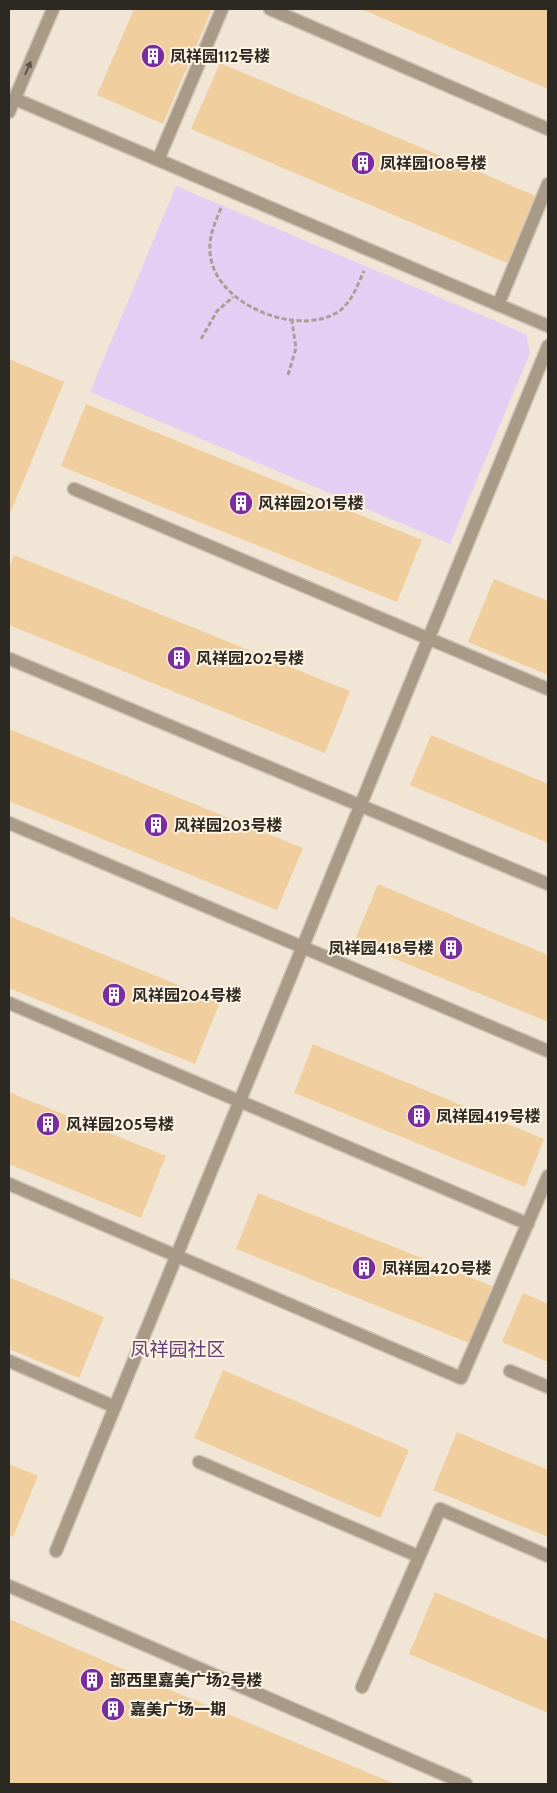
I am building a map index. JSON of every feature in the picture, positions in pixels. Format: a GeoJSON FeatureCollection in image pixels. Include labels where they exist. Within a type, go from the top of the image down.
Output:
{"type":"FeatureCollection","features":[{"type":"Feature","properties":{"kind":"street"},"geometry":{"type":"LineString","coordinates":[[9,112],[53,9]]}},
{"type":"Feature","properties":{"kind":"street"},"geometry":{"type":"LineString","coordinates":[[158,160],[222,9]]}},
{"type":"Feature","properties":{"kind":"street"},"geometry":{"type":"LineString","coordinates":[[270,9],[548,129]]}},
{"type":"Feature","properties":{"kind":"street"},"geometry":{"type":"LineString","coordinates":[[14,99],[548,326]]}},
{"type":"Feature","properties":{"kind":"street"},"geometry":{"type":"LineString","coordinates":[[498,305],[548,184]]}},
{"type":"Feature","properties":{"kind":"street"},"geometry":{"type":"LineString","coordinates":[[56,1551],[548,346]]}},
{"type":"Feature","properties":{"kind":"street"},"geometry":{"type":"LineString","coordinates":[[74,489],[428,640],[548,689]]}},
{"type":"Feature","properties":{"kind":"street"},"geometry":{"type":"LineString","coordinates":[[10,658],[548,884]]}},
{"type":"Feature","properties":{"kind":"street"},"geometry":{"type":"LineString","coordinates":[[9,823],[548,1051]]}},
{"type":"Feature","properties":{"kind":"street"},"geometry":{"type":"LineString","coordinates":[[9,1003],[528,1224]]}},
{"type":"Feature","properties":{"kind":"street"},"geometry":{"type":"LineString","coordinates":[[9,1184],[461,1378],[548,1176]]}},
{"type":"Feature","properties":{"kind":"street"},"geometry":{"type":"LineString","coordinates":[[9,1361],[115,1406]]}},
{"type":"Feature","properties":{"kind":"street"},"geometry":{"type":"LineString","coordinates":[[510,1370],[548,1387]]}},
{"type":"Feature","properties":{"kind":"street"},"geometry":{"type":"LineString","coordinates":[[199,1462],[418,1556]]}},
{"type":"Feature","properties":{"kind":"street"},"geometry":{"type":"LineString","coordinates":[[362,1687],[440,1509],[548,1556]]}},
{"type":"Feature","properties":{"kind":"street"},"geometry":{"type":"LineString","coordinates":[[9,1586],[466,1784]]}},
{"type":"Feature","properties":{"kind":"path"},"geometry":{"type":"LineString","coordinates":[[228,190],[209,238],[211,260],[218,280],[233,297],[292,322],[319,319],[338,312],[353,297],[372,252]]}},
{"type":"Feature","properties":{"kind":"path"},"geometry":{"type":"LineString","coordinates":[[201,339],[217,311],[233,297]]}},
{"type":"Feature","properties":{"kind":"path"},"geometry":{"type":"LineString","coordinates":[[288,376],[296,348],[292,322]]}},
{"type":"Feature","properties":{"kind":"shaded area"},"geometry":{"type":"Polygon","coordinates":[[[176,186],[526,334],[530,353],[450,544],[90,392],[176,186]]]}},
{"type":"Feature","properties":{"kind":"building","name":"凤祥园112号楼"},"geometry":{"type":"Polygon","coordinates":[[[134,9],[212,9],[163,124],[97,95],[134,9]]]}},
{"type":"Feature","properties":{"kind":"building"},"geometry":{"type":"Polygon","coordinates":[[[361,9],[548,9],[548,89],[361,9]]]}},
{"type":"Feature","properties":{"kind":"building","name":"凤祥园108号楼"},"geometry":{"type":"Polygon","coordinates":[[[220,63],[536,196],[507,263],[191,129],[220,63]]]}},
{"type":"Feature","properties":{"kind":"building"},"geometry":{"type":"Polygon","coordinates":[[[9,359],[64,382],[9,516],[9,359]]]}},
{"type":"Feature","properties":{"kind":"building","name":"风祥园201号楼"},"geometry":{"type":"Polygon","coordinates":[[[86,404],[422,540],[397,602],[61,466],[86,404]]]}},
{"type":"Feature","properties":{"kind":"building","name":"风祥园202号楼"},"geometry":{"type":"Polygon","coordinates":[[[14,555],[350,691],[325,753],[9,625],[9,569],[14,555]]]}},
{"type":"Feature","properties":{"kind":"building"},"geometry":{"type":"Polygon","coordinates":[[[494,579],[548,601],[548,675],[468,642],[494,579]]]}},
{"type":"Feature","properties":{"kind":"building","name":"风祥园203号楼"},"geometry":{"type":"Polygon","coordinates":[[[9,729],[303,848],[277,910],[9,801],[9,729]]]}},
{"type":"Feature","properties":{"kind":"building"},"geometry":{"type":"Polygon","coordinates":[[[431,735],[548,784],[548,843],[410,785],[431,735]]]}},
{"type":"Feature","properties":{"kind":"building","name":"凤祥园418号楼"},"geometry":{"type":"Polygon","coordinates":[[[378,884],[548,955],[548,1022],[354,942],[378,884]]]}},
{"type":"Feature","properties":{"kind":"building","name":"风祥园204号楼"},"geometry":{"type":"Polygon","coordinates":[[[9,916],[220,1002],[195,1064],[9,988],[9,916]]]}},
{"type":"Feature","properties":{"kind":"building","name":"凤祥园419号楼"},"geometry":{"type":"Polygon","coordinates":[[[313,1044],[544,1139],[525,1187],[294,1093],[313,1044]]]}},
{"type":"Feature","properties":{"kind":"building","name":"风祥园205号楼"},"geometry":{"type":"Polygon","coordinates":[[[9,1092],[166,1156],[141,1218],[9,1164],[9,1092]]]}},
{"type":"Feature","properties":{"kind":"building","name":"凤祥园420号楼"},"geometry":{"type":"Polygon","coordinates":[[[258,1193],[492,1286],[469,1343],[236,1249],[258,1193]]]}},
{"type":"Feature","properties":{"kind":"building"},"geometry":{"type":"Polygon","coordinates":[[[9,1277],[104,1317],[79,1378],[9,1349],[9,1277]]]}},
{"type":"Feature","properties":{"kind":"building"},"geometry":{"type":"Polygon","coordinates":[[[523,1293],[548,1304],[548,1362],[502,1342],[523,1293]]]}},
{"type":"Feature","properties":{"kind":"building"},"geometry":{"type":"Polygon","coordinates":[[[223,1370],[409,1450],[380,1518],[194,1438],[223,1370]]]}},
{"type":"Feature","properties":{"kind":"building"},"geometry":{"type":"Polygon","coordinates":[[[457,1432],[548,1470],[548,1537],[433,1490],[457,1432]]]}},
{"type":"Feature","properties":{"kind":"building"},"geometry":{"type":"Polygon","coordinates":[[[9,1464],[38,1476],[13,1537],[9,1535],[9,1464]]]}},
{"type":"Feature","properties":{"kind":"building"},"geometry":{"type":"Polygon","coordinates":[[[435,1592],[548,1640],[548,1713],[409,1654],[435,1592]]]}},
{"type":"Feature","properties":{"kind":"building","name":"嘉美广场一期"},"geometry":{"type":"Polygon","coordinates":[[[9,1619],[175,1692],[395,1784],[9,1784],[9,1619]]]}},
{"type":"Feature","properties":{"kind":"place","name":"凤祥园112号楼"},"geometry":{"type":"Point","coordinates":[153,56]}},
{"type":"Feature","properties":{"kind":"place","name":"凤祥园108号楼"},"geometry":{"type":"Point","coordinates":[363,163]}},
{"type":"Feature","properties":{"kind":"place","name":"风祥园201号楼"},"geometry":{"type":"Point","coordinates":[241,503]}},
{"type":"Feature","properties":{"kind":"place","name":"风祥园202号楼"},"geometry":{"type":"Point","coordinates":[179,658]}},
{"type":"Feature","properties":{"kind":"place","name":"风祥园203号楼"},"geometry":{"type":"Point","coordinates":[156,825]}},
{"type":"Feature","properties":{"kind":"place","name":"凤祥园418号楼"},"geometry":{"type":"Point","coordinates":[451,948]}},
{"type":"Feature","properties":{"kind":"place","name":"风祥园204号楼"},"geometry":{"type":"Point","coordinates":[114,995]}},
{"type":"Feature","properties":{"kind":"place","name":"凤祥园419号楼"},"geometry":{"type":"Point","coordinates":[419,1116]}},
{"type":"Feature","properties":{"kind":"place","name":"风祥园205号楼"},"geometry":{"type":"Point","coordinates":[48,1124]}},
{"type":"Feature","properties":{"kind":"place","name":"凤祥园420号楼"},"geometry":{"type":"Point","coordinates":[364,1268]}},
{"type":"Feature","properties":{"kind":"place","name":"部西里嘉美广场2号楼"},"geometry":{"type":"Point","coordinates":[92,1680]}},
{"type":"Feature","properties":{"kind":"place","name":"嘉美广场一期"},"geometry":{"type":"Point","coordinates":[113,1709]}},
{"type":"Feature","properties":{"kind":"district","name":"凤祥园社区"},"geometry":{"type":"Point","coordinates":[178,1349]}}]}
